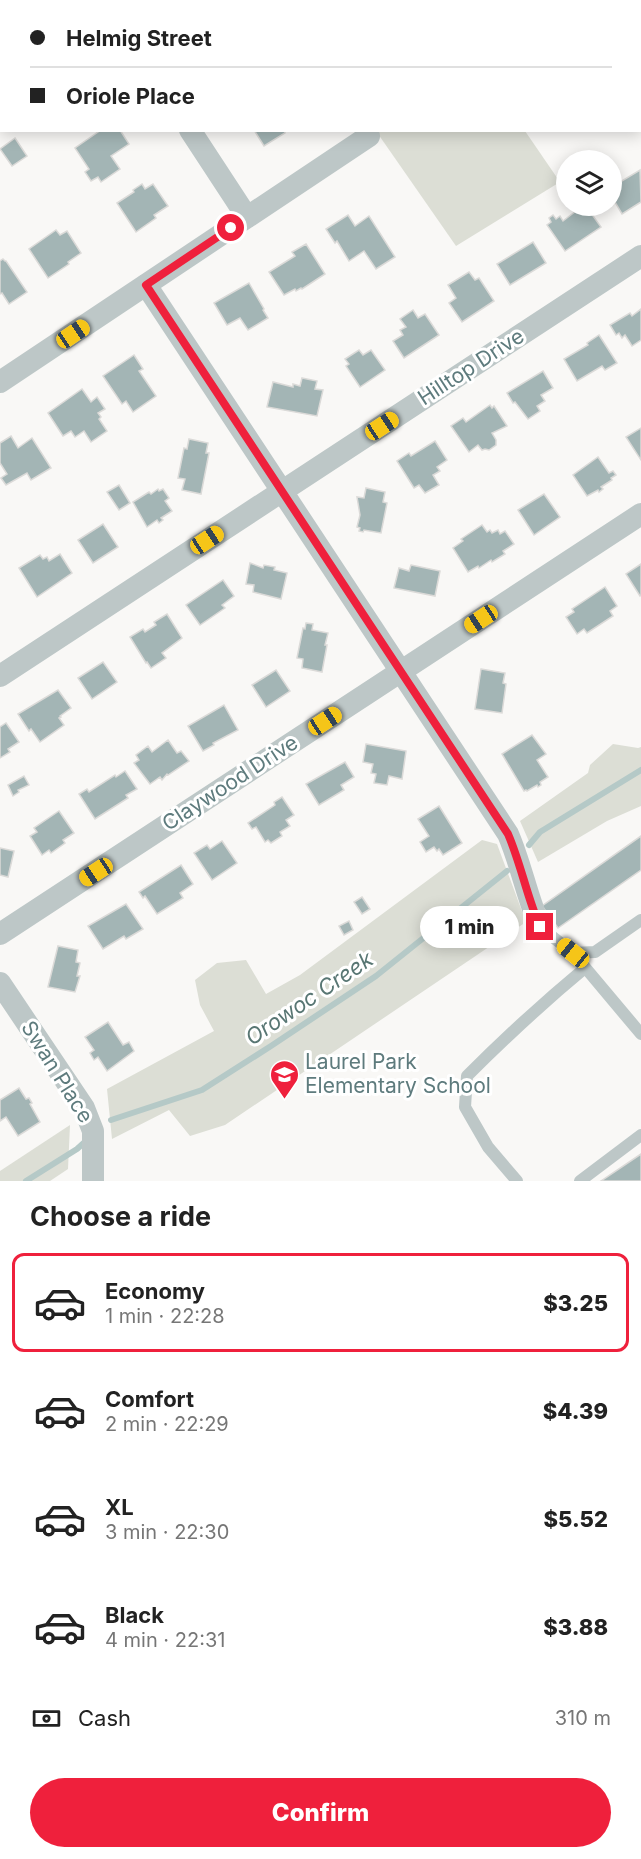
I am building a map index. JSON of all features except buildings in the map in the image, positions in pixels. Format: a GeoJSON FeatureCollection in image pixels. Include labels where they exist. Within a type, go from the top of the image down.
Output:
{"type":"FeatureCollection","features":[{"type":"Feature","properties":{"kind":"street"},"geometry":{"type":"LineString","coordinates":[[191,132],[247,217]]}},
{"type":"Feature","properties":{"kind":"street"},"geometry":{"type":"LineString","coordinates":[[0,382],[369,136]]}},
{"type":"Feature","properties":{"kind":"street","name":"Hilltop Drive"},"geometry":{"type":"LineString","coordinates":[[0,676],[641,256]]}},
{"type":"Feature","properties":{"kind":"street"},"geometry":{"type":"LineString","coordinates":[[146,285],[508,834],[518,855],[540,927]]}},
{"type":"Feature","properties":{"kind":"street","name":"Claywood Drive"},"geometry":{"type":"LineString","coordinates":[[0,934],[641,514]]}},
{"type":"Feature","properties":{"kind":"street","name":"Swan Place"},"geometry":{"type":"LineString","coordinates":[[0,983],[84,1108],[93,1131],[93,1181]]}},
{"type":"Feature","properties":{"kind":"lane"},"geometry":{"type":"LineString","coordinates":[[573,953],[595,952],[641,920]]}},
{"type":"Feature","properties":{"kind":"lane"},"geometry":{"type":"LineString","coordinates":[[540,927],[573,953],[641,1034]]}},
{"type":"Feature","properties":{"kind":"lane"},"geometry":{"type":"LineString","coordinates":[[517,1181],[488,1148],[465,1107],[467,1076],[511,1032],[585,968]]}},
{"type":"Feature","properties":{"kind":"lane"},"geometry":{"type":"LineString","coordinates":[[580,1181],[641,1135]]}},
{"type":"Feature","properties":{"kind":"shaded area"},"geometry":{"type":"Polygon","coordinates":[[[377,132],[526,132],[556,176],[556,184],[456,246],[377,132]]]}},
{"type":"Feature","properties":{"kind":"shaded area"},"geometry":{"type":"Polygon","coordinates":[[[613,744],[641,747],[641,806],[607,821],[538,862],[520,821],[588,773],[590,765],[613,744]]]}},
{"type":"Feature","properties":{"kind":"shaded area"},"geometry":{"type":"Polygon","coordinates":[[[482,840],[497,844],[526,922],[225,1125],[190,1136],[169,1110],[112,1139],[107,1089],[214,1031],[200,1005],[195,980],[217,963],[246,960],[266,994],[300,975],[482,840]]]}},
{"type":"Feature","properties":{"kind":"shaded area"},"geometry":{"type":"Polygon","coordinates":[[[70,1125],[68,1169],[50,1181],[0,1181],[0,1171],[70,1125]]]}},
{"type":"Feature","properties":{"kind":"waterway","name":"Orowoc Creek"},"geometry":{"type":"LineString","coordinates":[[529,845],[540,832],[641,770]]}},
{"type":"Feature","properties":{"kind":"waterway","name":"Orowoc Creek"},"geometry":{"type":"LineString","coordinates":[[111,1120],[202,1090],[376,976],[507,871]]}},
{"type":"Feature","properties":{"kind":"waterway","name":"Orowoc Creek"},"geometry":{"type":"LineString","coordinates":[[26,1181],[77,1149],[87,1140]]}},
{"type":"Feature","properties":{"kind":"place","name":"Laurel Park Elementary School"},"geometry":{"type":"Point","coordinates":[284,1100]}},
{"type":"Feature","properties":{"kind":"route"},"geometry":{"type":"LineString","coordinates":[[231,228],[146,285],[508,834],[518,855],[540,927]]}}]}
